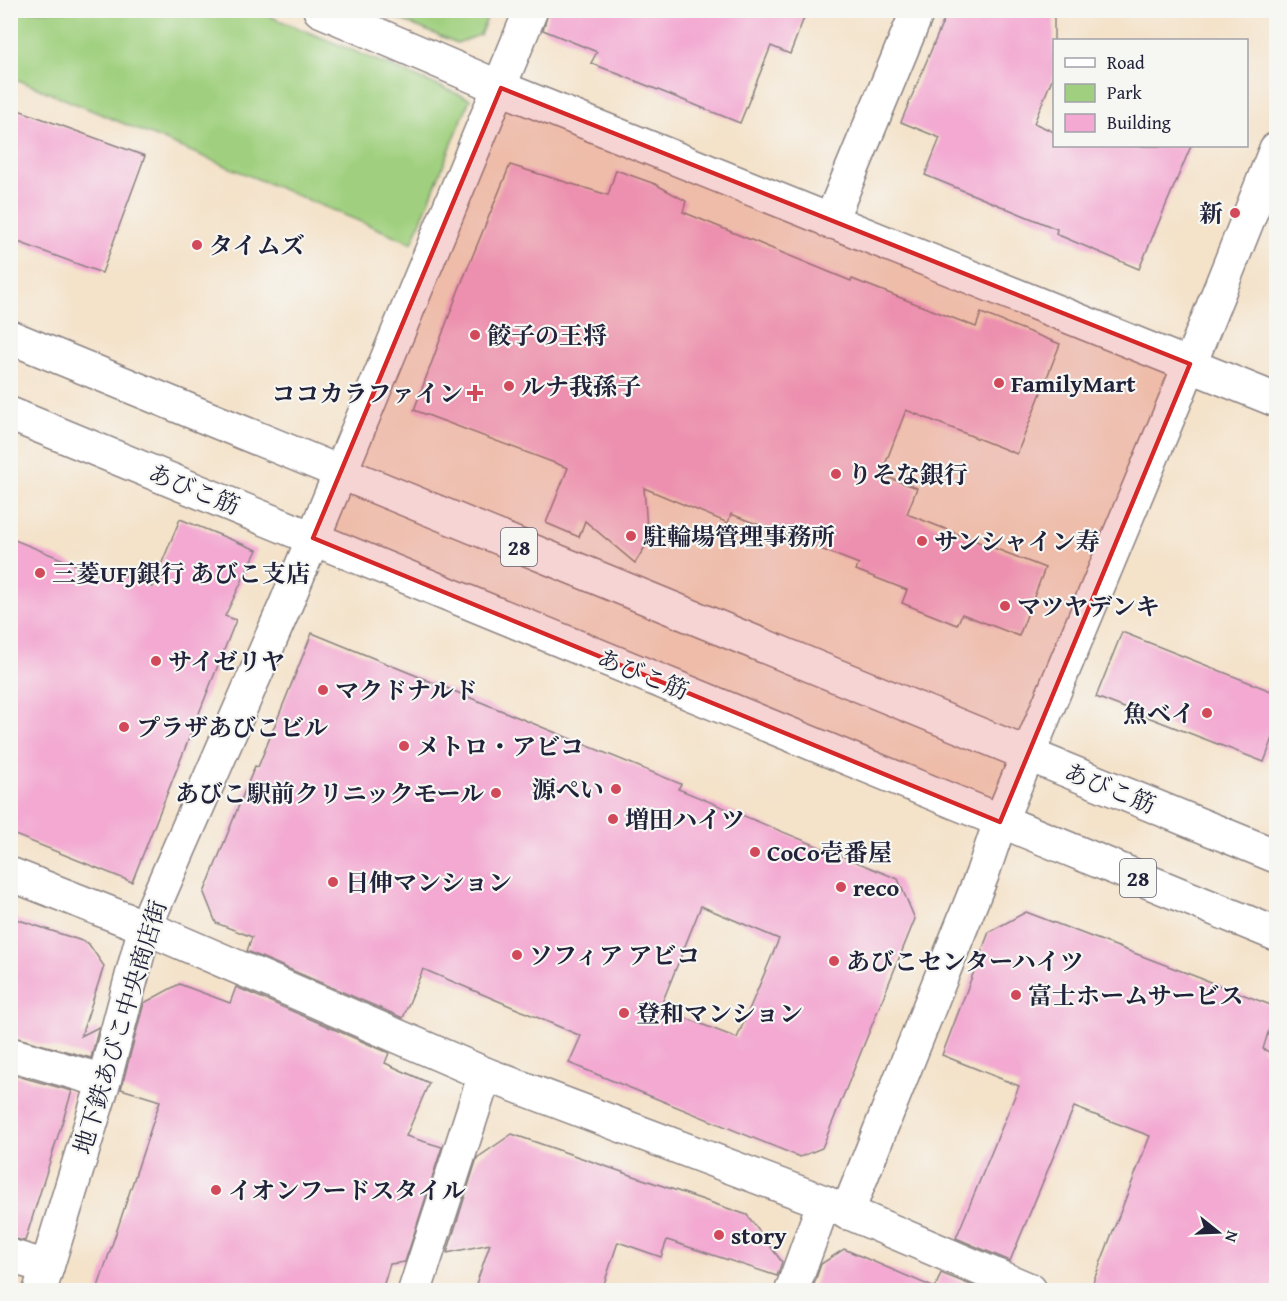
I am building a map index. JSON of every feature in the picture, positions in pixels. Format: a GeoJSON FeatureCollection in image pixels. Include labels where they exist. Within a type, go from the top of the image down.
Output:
{"type":"FeatureCollection","features":[{"type":"Feature","properties":{"kind":"street"},"geometry":{"type":"LineString","coordinates":[[320,10],[501,88],[1276,400]]}},
{"type":"Feature","properties":{"kind":"street","name":"地下鉄あびこ中央商店街"},"geometry":{"type":"LineString","coordinates":[[43,1279],[104,1081],[145,927],[340,474],[501,88],[531,10]]}},
{"type":"Feature","properties":{"kind":"street"},"geometry":{"type":"LineString","coordinates":[[830,222],[918,10]]}},
{"type":"Feature","properties":{"kind":"street"},"geometry":{"type":"LineString","coordinates":[[792,1290],[835,1207],[982,875],[1000,822],[1190,364],[1276,149]]}},
{"type":"Feature","properties":{"kind":"street","name":"あびこ筋"},"geometry":{"type":"LineString","coordinates":[[10,337],[1276,856]]}},
{"type":"Feature","properties":{"kind":"street","name":"あびこ筋"},"geometry":{"type":"LineString","coordinates":[[10,414],[1276,934]]}},
{"type":"Feature","properties":{"kind":"street"},"geometry":{"type":"LineString","coordinates":[[10,874],[145,927],[485,1074],[835,1207],[1030,1290]]}},
{"type":"Feature","properties":{"kind":"street"},"geometry":{"type":"LineString","coordinates":[[10,1054],[104,1081]]}},
{"type":"Feature","properties":{"kind":"street"},"geometry":{"type":"LineString","coordinates":[[415,1290],[485,1074]]}},
{"type":"Feature","properties":{"kind":"street"},"geometry":{"type":"LineString","coordinates":[[10,1256],[43,1279]]}},
{"type":"Feature","properties":{"kind":"highlighted area"},"geometry":{"type":"Polygon","coordinates":[[[501,88],[1190,364],[1000,822],[313,538],[501,88]]]}},
{"type":"Feature","properties":{"kind":"green space"},"geometry":{"type":"Polygon","coordinates":[[[490,10],[480,35],[457,43],[379,11],[490,10]]]}},
{"type":"Feature","properties":{"kind":"green space"},"geometry":{"type":"Polygon","coordinates":[[[20,11],[257,11],[470,99],[412,243],[11,77],[11,34],[20,11]]]}},
{"type":"Feature","properties":{"kind":"building"},"geometry":{"type":"Polygon","coordinates":[[[549,10],[807,10],[790,54],[771,46],[740,123],[591,63],[597,52],[543,30],[549,10]]]}},
{"type":"Feature","properties":{"kind":"building"},"geometry":{"type":"Polygon","coordinates":[[[948,10],[1054,10],[1053,76],[1034,123],[1053,132],[1053,147],[1191,147],[1139,269],[1056,234],[1057,229],[925,175],[940,138],[901,122],[948,10]]]}},
{"type":"Feature","properties":{"kind":"building"},"geometry":{"type":"Polygon","coordinates":[[[10,107],[145,156],[102,273],[10,239],[10,107]]]}},
{"type":"Feature","properties":{"kind":"building"},"geometry":{"type":"Polygon","coordinates":[[[510,165],[608,195],[616,170],[655,184],[686,201],[683,212],[851,281],[852,279],[976,327],[981,313],[1060,344],[1017,454],[906,410],[881,475],[917,488],[907,514],[1045,568],[1019,636],[962,614],[957,625],[902,603],[907,590],[856,570],[859,564],[731,514],[728,523],[644,488],[648,542],[635,563],[585,521],[579,537],[546,523],[568,468],[414,410],[459,289],[510,165]]]}},
{"type":"Feature","properties":{"kind":"building","name":"プラザあびこビル"},"geometry":{"type":"Polygon","coordinates":[[[180,519],[257,550],[225,616],[236,620],[132,882],[10,833],[10,538],[113,580],[116,572],[152,587],[180,519]]]}},
{"type":"Feature","properties":{"kind":"building","name":"魚ベイ"},"geometry":{"type":"Polygon","coordinates":[[[1122,632],[1276,693],[1276,730],[1264,762],[1096,697],[1122,632]]]}},
{"type":"Feature","properties":{"kind":"building"},"geometry":{"type":"Polygon","coordinates":[[[312,633],[681,784],[678,789],[898,879],[915,919],[822,1148],[800,1157],[569,1063],[581,1036],[423,969],[403,1018],[247,951],[252,937],[216,923],[204,893],[255,766],[258,767],[312,633]],[[701,906],[660,1008],[737,1038],[779,939],[701,906]]]}},
{"type":"Feature","properties":{"kind":"building"},"geometry":{"type":"Polygon","coordinates":[[[1026,912],[1276,1007],[1263,1049],[1276,1055],[1276,1290],[1090,1290],[1150,1136],[1074,1107],[1010,1261],[956,1238],[1019,1086],[942,1055],[989,932],[1026,912]]]}},
{"type":"Feature","properties":{"kind":"building"},"geometry":{"type":"Polygon","coordinates":[[[10,917],[88,943],[104,966],[81,1036],[99,1027],[91,1058],[10,1036],[10,917]]]}},
{"type":"Feature","properties":{"kind":"building"},"geometry":{"type":"Polygon","coordinates":[[[179,984],[230,1003],[236,987],[389,1053],[385,1063],[429,1083],[406,1136],[442,1147],[405,1262],[390,1264],[382,1290],[97,1290],[160,1101],[121,1089],[144,1003],[179,984]]]}},
{"type":"Feature","properties":{"kind":"building"},"geometry":{"type":"Polygon","coordinates":[[[10,1074],[72,1091],[25,1241],[10,1238],[10,1074]]]}},
{"type":"Feature","properties":{"kind":"building"},"geometry":{"type":"Polygon","coordinates":[[[512,1134],[747,1215],[782,1262],[777,1276],[667,1240],[661,1257],[618,1242],[602,1290],[474,1290],[490,1244],[447,1253],[477,1158],[512,1134]]]}},
{"type":"Feature","properties":{"kind":"building"},"geometry":{"type":"Polygon","coordinates":[[[844,1249],[935,1288],[941,1273],[983,1290],[812,1290],[821,1264],[844,1249]]]}},
{"type":"Feature","properties":{"kind":"place","name":"新"},"geometry":{"type":"Point","coordinates":[1235,213]}},
{"type":"Feature","properties":{"kind":"place","name":"タイムズ"},"geometry":{"type":"Point","coordinates":[197,245]}},
{"type":"Feature","properties":{"kind":"place","name":"餃子の王将"},"geometry":{"type":"Point","coordinates":[475,335]}},
{"type":"Feature","properties":{"kind":"place","name":"FamilyMart"},"geometry":{"type":"Point","coordinates":[999,383]}},
{"type":"Feature","properties":{"kind":"place","name":"ルナ我孫子"},"geometry":{"type":"Point","coordinates":[509,386]}},
{"type":"Feature","properties":{"kind":"place","name":"ココカラファイン"},"geometry":{"type":"Point","coordinates":[475,393]}},
{"type":"Feature","properties":{"kind":"place","name":"りそな銀行"},"geometry":{"type":"Point","coordinates":[836,474]}},
{"type":"Feature","properties":{"kind":"place","name":"駐輪場管理事務所"},"geometry":{"type":"Point","coordinates":[631,536]}},
{"type":"Feature","properties":{"kind":"place","name":"サンシャイン寿"},"geometry":{"type":"Point","coordinates":[922,541]}},
{"type":"Feature","properties":{"kind":"place","name":"三菱UFJ銀行 あびこ支店"},"geometry":{"type":"Point","coordinates":[40,573]}},
{"type":"Feature","properties":{"kind":"place","name":"マツヤデンキ"},"geometry":{"type":"Point","coordinates":[1005,606]}},
{"type":"Feature","properties":{"kind":"place","name":"サイゼリヤ"},"geometry":{"type":"Point","coordinates":[156,661]}},
{"type":"Feature","properties":{"kind":"place","name":"マクドナルド"},"geometry":{"type":"Point","coordinates":[323,690]}},
{"type":"Feature","properties":{"kind":"place","name":"魚ベイ"},"geometry":{"type":"Point","coordinates":[1207,713]}},
{"type":"Feature","properties":{"kind":"place","name":"プラザあびこビル"},"geometry":{"type":"Point","coordinates":[124,727]}},
{"type":"Feature","properties":{"kind":"place","name":"メトロ・アビコ"},"geometry":{"type":"Point","coordinates":[404,746]}},
{"type":"Feature","properties":{"kind":"place","name":"源ぺい"},"geometry":{"type":"Point","coordinates":[616,789]}},
{"type":"Feature","properties":{"kind":"place","name":"あびこ駅前クリニックモール"},"geometry":{"type":"Point","coordinates":[496,793]}},
{"type":"Feature","properties":{"kind":"place","name":"増田ハイツ"},"geometry":{"type":"Point","coordinates":[613,819]}},
{"type":"Feature","properties":{"kind":"place","name":"CoCo壱番屋"},"geometry":{"type":"Point","coordinates":[755,852]}},
{"type":"Feature","properties":{"kind":"place","name":"日伸マンション"},"geometry":{"type":"Point","coordinates":[333,882]}},
{"type":"Feature","properties":{"kind":"place","name":"reco"},"geometry":{"type":"Point","coordinates":[841,887]}},
{"type":"Feature","properties":{"kind":"place","name":"ソフィア アビコ"},"geometry":{"type":"Point","coordinates":[517,955]}},
{"type":"Feature","properties":{"kind":"place","name":"あびこセンターハイツ"},"geometry":{"type":"Point","coordinates":[834,961]}},
{"type":"Feature","properties":{"kind":"place","name":"富士ホームサービス"},"geometry":{"type":"Point","coordinates":[1016,995]}},
{"type":"Feature","properties":{"kind":"place","name":"登和マンション"},"geometry":{"type":"Point","coordinates":[624,1013]}},
{"type":"Feature","properties":{"kind":"place","name":"イオンフードスタイル"},"geometry":{"type":"Point","coordinates":[216,1190]}},
{"type":"Feature","properties":{"kind":"place","name":"story"},"geometry":{"type":"Point","coordinates":[719,1235]}}]}
